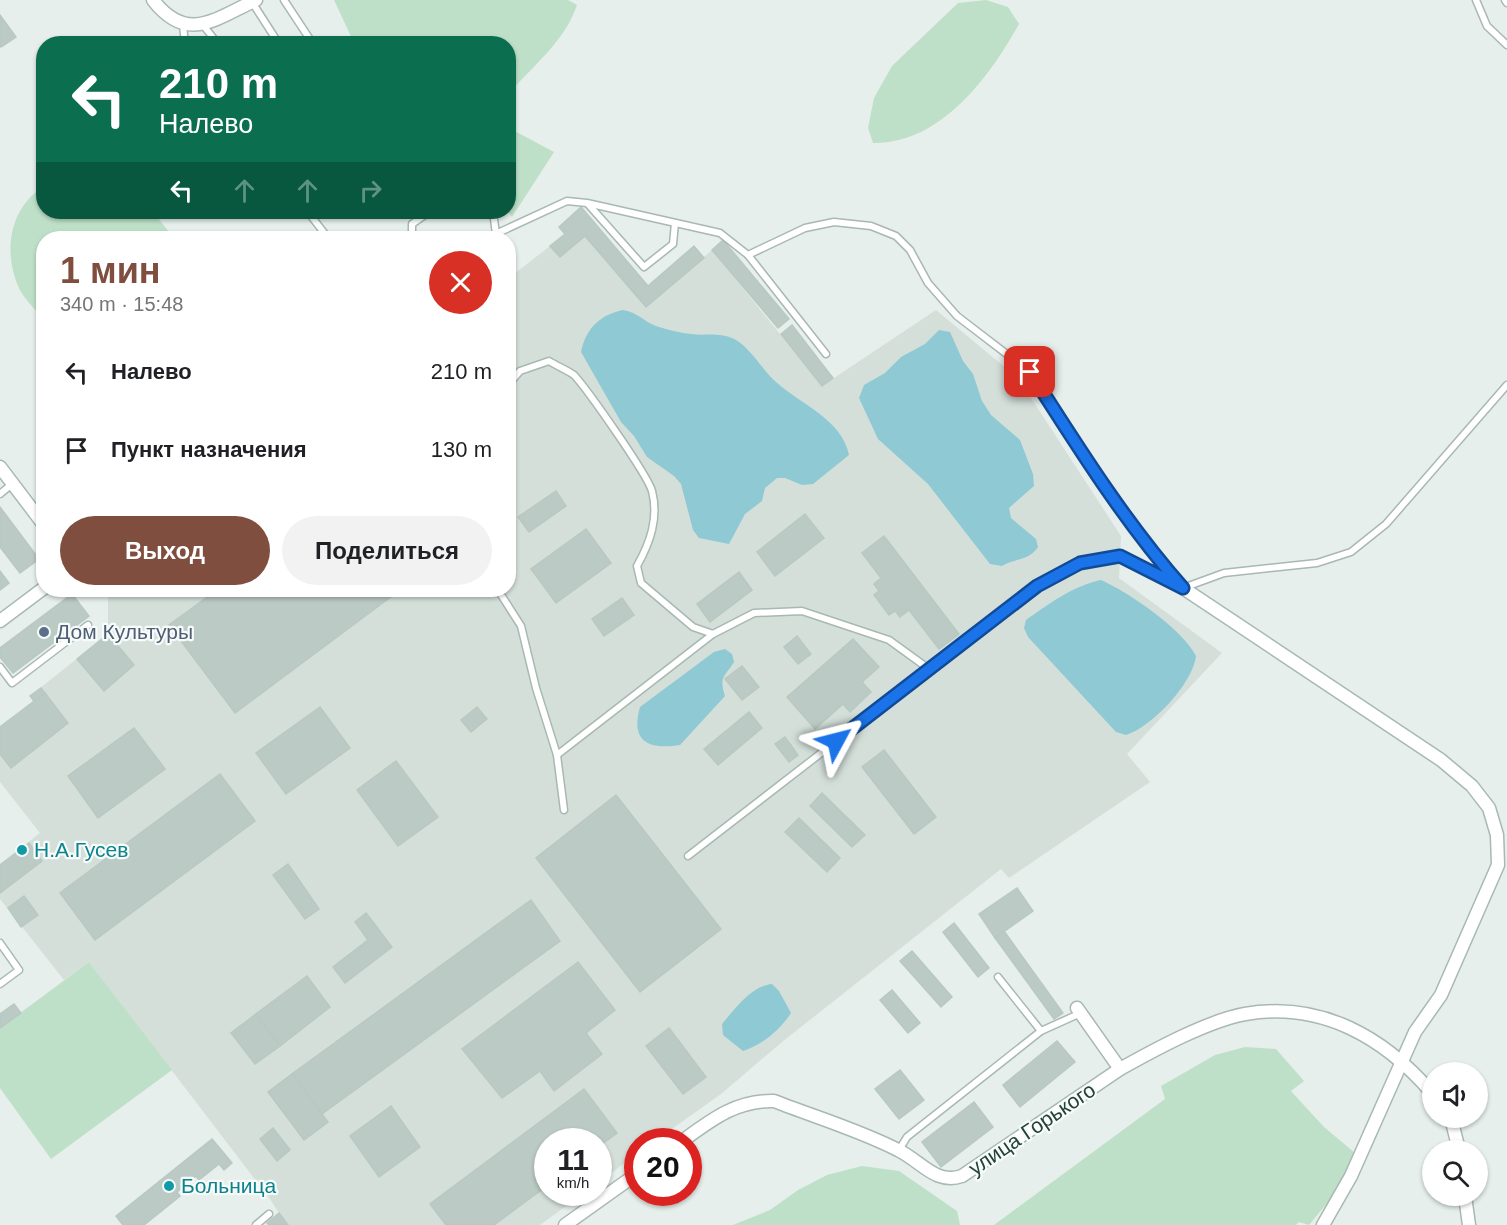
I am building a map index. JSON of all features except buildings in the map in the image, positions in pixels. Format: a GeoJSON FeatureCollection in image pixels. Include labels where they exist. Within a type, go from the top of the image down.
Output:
{"type":"FeatureCollection","features":[{"type":"Feature","properties":{"kind":"street"},"geometry":{"type":"LineString","coordinates":[[153,0],[169,18],[183,25],[203,25],[254,1]]}},
{"type":"Feature","properties":{"kind":"street"},"geometry":{"type":"LineString","coordinates":[[0,467],[36,515]]}},
{"type":"Feature","properties":{"kind":"street"},"geometry":{"type":"LineString","coordinates":[[1183,588],[1441,760],[1472,786],[1489,808],[1497,835],[1498,865],[1441,995],[1414,1032],[1351,1176],[1323,1225]]}},
{"type":"Feature","properties":{"kind":"street"},"geometry":{"type":"LineString","coordinates":[[0,621],[36,594]]}},
{"type":"Feature","properties":{"kind":"street"},"geometry":{"type":"LineString","coordinates":[[1079,1011],[1120,1069],[1200,1030],[1242,1014],[1278,1010],[1320,1016],[1375,1040],[1422,1083]]}},
{"type":"Feature","properties":{"kind":"street","name":"улица Горького"},"geometry":{"type":"LineString","coordinates":[[702,1128],[731,1108],[755,1101],[774,1101],[899,1150],[939,1177],[950,1181],[962,1176],[1120,1069]]}},
{"type":"Feature","properties":{"kind":"street"},"geometry":{"type":"LineString","coordinates":[[565,1225],[624,1183]]}},
{"type":"Feature","properties":{"kind":"street"},"geometry":{"type":"LineString","coordinates":[[1466,1206],[1468,1225]]}},
{"type":"Feature","properties":{"kind":"lane"},"geometry":{"type":"LineString","coordinates":[[284,0],[308,36]]}},
{"type":"Feature","properties":{"kind":"lane"},"geometry":{"type":"LineString","coordinates":[[1476,0],[1487,26],[1507,45]]}},
{"type":"Feature","properties":{"kind":"lane"},"geometry":{"type":"LineString","coordinates":[[254,1],[274,36]]}},
{"type":"Feature","properties":{"kind":"lane"},"geometry":{"type":"LineString","coordinates":[[183,25],[184,36]]}},
{"type":"Feature","properties":{"kind":"lane"},"geometry":{"type":"LineString","coordinates":[[203,25],[212,36]]}},
{"type":"Feature","properties":{"kind":"lane"},"geometry":{"type":"LineString","coordinates":[[502,231],[567,201],[587,203],[720,233],[748,255],[826,354]]}},
{"type":"Feature","properties":{"kind":"lane"},"geometry":{"type":"LineString","coordinates":[[587,203],[644,267],[672,244],[675,223]]}},
{"type":"Feature","properties":{"kind":"lane"},"geometry":{"type":"LineString","coordinates":[[313,219],[323,231]]}},
{"type":"Feature","properties":{"kind":"lane"},"geometry":{"type":"LineString","coordinates":[[412,231],[412,224],[419,219]]}},
{"type":"Feature","properties":{"kind":"lane"},"geometry":{"type":"LineString","coordinates":[[748,255],[805,228],[834,222],[871,226],[896,236],[910,250],[928,284],[957,316],[1030,372],[1107,492],[1149,549],[1183,588]]}},
{"type":"Feature","properties":{"kind":"lane"},"geometry":{"type":"LineString","coordinates":[[516,375],[520,370],[549,361],[573,375],[631,455],[651,490],[655,514],[649,545],[637,566],[640,583],[693,627],[713,634]]}},
{"type":"Feature","properties":{"kind":"lane"},"geometry":{"type":"LineString","coordinates":[[688,856],[1037,586],[1080,563],[1120,556],[1183,588],[1224,573],[1317,564],[1351,552],[1386,524],[1507,385]]}},
{"type":"Feature","properties":{"kind":"lane"},"geometry":{"type":"LineString","coordinates":[[0,494],[12,484]]}},
{"type":"Feature","properties":{"kind":"lane"},"geometry":{"type":"LineString","coordinates":[[502,597],[521,626],[536,688],[557,755],[564,810]]}},
{"type":"Feature","properties":{"kind":"lane"},"geometry":{"type":"LineString","coordinates":[[557,755],[713,634],[754,614],[802,611],[889,640],[929,669]]}},
{"type":"Feature","properties":{"kind":"lane"},"geometry":{"type":"LineString","coordinates":[[0,668],[12,683],[88,626]]}},
{"type":"Feature","properties":{"kind":"lane"},"geometry":{"type":"LineString","coordinates":[[0,943],[19,970],[0,984]]}},
{"type":"Feature","properties":{"kind":"lane"},"geometry":{"type":"LineString","coordinates":[[998,977],[1041,1031]]}},
{"type":"Feature","properties":{"kind":"lane"},"geometry":{"type":"LineString","coordinates":[[899,1150],[908,1137],[1041,1031],[1079,1011]]}},
{"type":"Feature","properties":{"kind":"lane"},"geometry":{"type":"LineString","coordinates":[[256,1225],[269,1214]]}},
{"type":"Feature","properties":{"kind":"shaded area"},"geometry":{"type":"Polygon","coordinates":[[[585,236],[646,307],[712,250],[822,386],[936,310],[1018,378],[1121,536],[1119,578],[1222,653],[1127,754],[1150,782],[1009,878],[1001,869],[782,1042],[721,1094],[673,1128],[624,1128],[624,1164],[612,1172],[612,1128],[534,1128],[534,1206],[566,1206],[540,1225],[269,1225],[267,1223],[279,1213],[270,1199],[89,962],[64,980],[0,899],[0,865],[40,833],[0,782],[0,727],[33,701],[30,696],[108,634],[108,597],[516,597],[516,273],[550,246],[560,257],[585,236]]]}},
{"type":"Feature","properties":{"kind":"green space"},"geometry":{"type":"Polygon","coordinates":[[[334,0],[568,0],[577,5],[557,42],[516,86],[516,36],[351,36],[334,0]]]}},
{"type":"Feature","properties":{"kind":"green space"},"geometry":{"type":"Polygon","coordinates":[[[986,0],[1008,7],[1019,24],[993,66],[960,104],[941,120],[920,132],[897,140],[873,143],[868,128],[874,98],[892,66],[958,3],[986,0]]]}},
{"type":"Feature","properties":{"kind":"green space"},"geometry":{"type":"Polygon","coordinates":[[[516,132],[554,152],[516,211],[516,132]]]}},
{"type":"Feature","properties":{"kind":"green space"},"geometry":{"type":"Polygon","coordinates":[[[36,193],[36,219],[159,219],[168,231],[36,231],[36,311],[18,286],[11,258],[12,231],[23,206],[36,193]]]}},
{"type":"Feature","properties":{"kind":"green space"},"geometry":{"type":"Polygon","coordinates":[[[89,962],[172,1070],[51,1159],[0,1088],[0,1028],[89,962]]]}},
{"type":"Feature","properties":{"kind":"green space"},"geometry":{"type":"Polygon","coordinates":[[[1245,1047],[1276,1049],[1304,1081],[1291,1091],[1324,1127],[1355,1153],[1333,1196],[1309,1225],[1299,1222],[1296,1225],[994,1225],[1165,1099],[1161,1086],[1215,1055],[1245,1047]]]}},
{"type":"Feature","properties":{"kind":"green space"},"geometry":{"type":"Polygon","coordinates":[[[862,1166],[899,1171],[957,1211],[960,1225],[733,1225],[770,1210],[798,1190],[827,1175],[862,1166]]]}},
{"type":"Feature","properties":{"kind":"water"},"geometry":{"type":"Polygon","coordinates":[[[623,310],[667,329],[691,334],[722,335],[738,341],[776,382],[819,413],[838,431],[849,455],[813,484],[802,485],[785,478],[777,478],[765,488],[762,501],[745,514],[729,544],[699,538],[693,530],[681,484],[674,476],[647,457],[634,436],[621,422],[581,352],[586,336],[595,324],[607,315],[623,310]]]}},
{"type":"Feature","properties":{"kind":"water"},"geometry":{"type":"Polygon","coordinates":[[[939,330],[950,332],[963,361],[973,374],[982,401],[991,415],[1020,440],[1033,474],[1034,486],[1009,508],[1011,518],[1036,539],[1038,547],[1030,555],[1002,566],[990,564],[928,484],[878,439],[859,398],[864,385],[885,373],[901,357],[925,344],[939,330]]]}},
{"type":"Feature","properties":{"kind":"water"},"geometry":{"type":"Polygon","coordinates":[[[1101,580],[1154,613],[1179,635],[1196,656],[1187,679],[1170,703],[1147,723],[1126,735],[1116,732],[1028,637],[1024,628],[1026,620],[1053,601],[1081,586],[1101,580]]]}},
{"type":"Feature","properties":{"kind":"water"},"geometry":{"type":"Polygon","coordinates":[[[725,649],[732,654],[734,662],[722,684],[725,696],[680,745],[659,746],[645,741],[640,736],[638,728],[640,707],[714,652],[725,649]]]}},
{"type":"Feature","properties":{"kind":"water"},"geometry":{"type":"Polygon","coordinates":[[[772,984],[779,991],[791,1013],[770,1036],[743,1051],[723,1035],[722,1024],[750,994],[772,984]]]}},
{"type":"Feature","properties":{"kind":"place","name":"Дом Культуры"},"geometry":{"type":"Point","coordinates":[44,632]}},
{"type":"Feature","properties":{"kind":"place","name":"Н.А.Гусев"},"geometry":{"type":"Point","coordinates":[22,850]}},
{"type":"Feature","properties":{"kind":"place","name":"Больница"},"geometry":{"type":"Point","coordinates":[169,1186]}},
{"type":"Feature","properties":{"kind":"route"},"geometry":{"type":"LineString","coordinates":[[836,741],[1037,586],[1080,563],[1120,556],[1183,588],[1149,549],[1107,492],[1030,372]]}}]}
